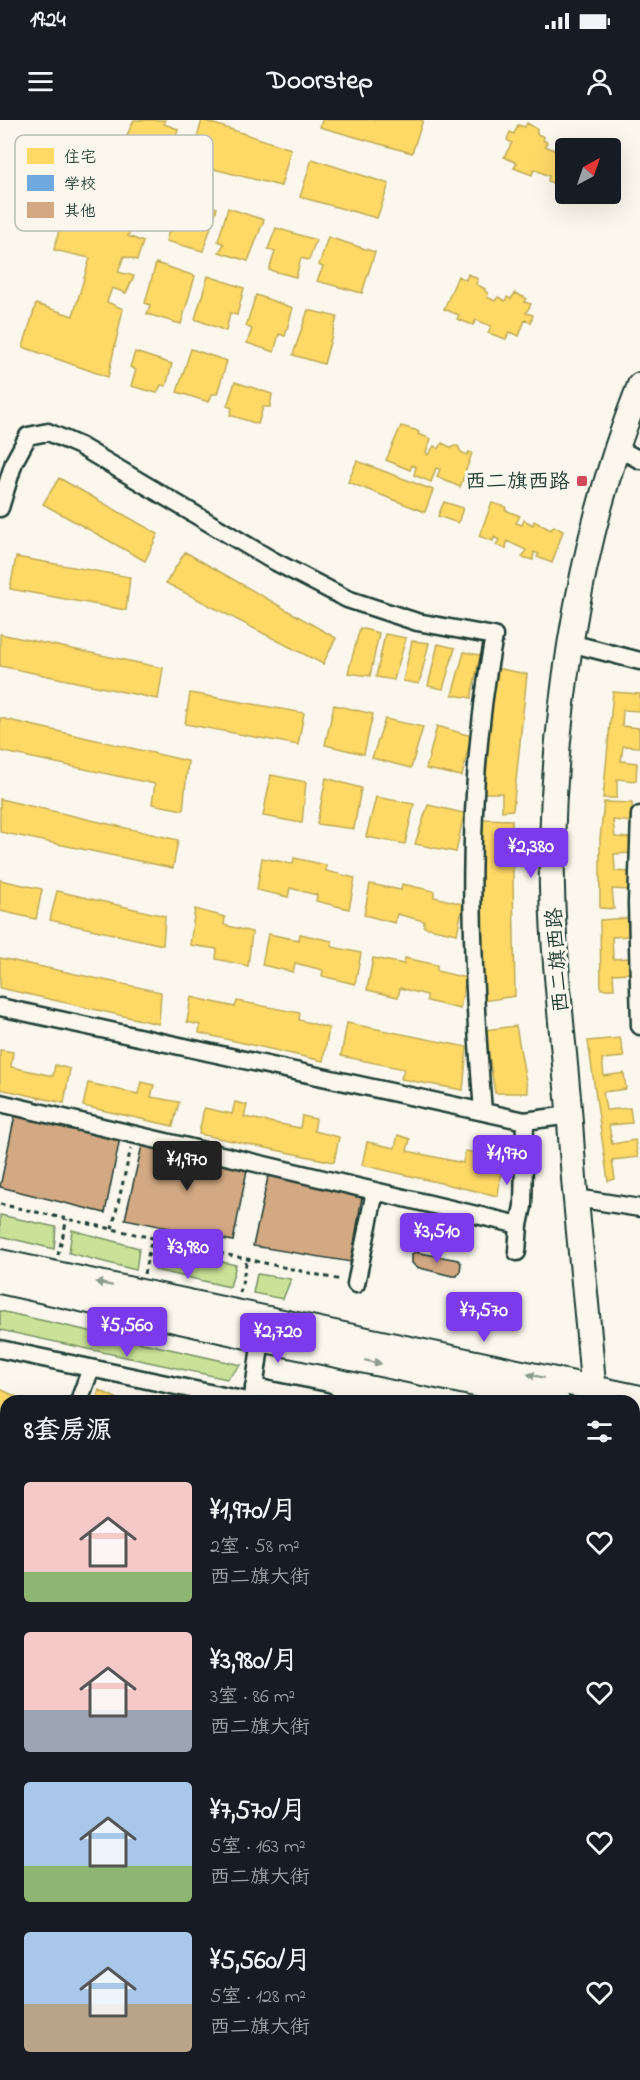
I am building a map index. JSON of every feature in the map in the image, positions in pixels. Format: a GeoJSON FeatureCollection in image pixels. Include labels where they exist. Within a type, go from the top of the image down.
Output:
{"type":"FeatureCollection","features":[{"type":"Feature","properties":{"kind":"main road","name":"西二旗西路"},"geometry":{"type":"LineString","coordinates":[[594,1394],[591,1336],[554,949],[552,846],[555,771],[570,643],[594,527],[617,448],[640,385]]}},
{"type":"Feature","properties":{"kind":"main road"},"geometry":{"type":"LineString","coordinates":[[3,1275],[54,1273],[594,1394]]}},
{"type":"Feature","properties":{"kind":"main road"},"geometry":{"type":"LineString","coordinates":[[3,1275],[261,1339],[528,1395]]}},
{"type":"Feature","properties":{"kind":"street"},"geometry":{"type":"LineString","coordinates":[[0,508],[14,462],[28,436],[48,432],[80,446],[270,559],[347,599],[417,622],[494,636],[482,712],[472,883],[474,987],[483,1112]]}},
{"type":"Feature","properties":{"kind":"street"},"geometry":{"type":"LineString","coordinates":[[617,448],[640,460]]}},
{"type":"Feature","properties":{"kind":"street"},"geometry":{"type":"LineString","coordinates":[[570,643],[640,661]]}},
{"type":"Feature","properties":{"kind":"street"},"geometry":{"type":"LineString","coordinates":[[640,815],[640,1026]]}},
{"type":"Feature","properties":{"kind":"street"},"geometry":{"type":"LineString","coordinates":[[0,1007],[525,1121],[570,1115]]}},
{"type":"Feature","properties":{"kind":"street"},"geometry":{"type":"LineString","coordinates":[[0,1103],[519,1225]]}},
{"type":"Feature","properties":{"kind":"street"},"geometry":{"type":"LineString","coordinates":[[517,1252],[523,1206],[525,1121]]}},
{"type":"Feature","properties":{"kind":"street"},"geometry":{"type":"LineString","coordinates":[[356,1284],[375,1191]]}},
{"type":"Feature","properties":{"kind":"street"},"geometry":{"type":"LineString","coordinates":[[576,1198],[640,1209]]}},
{"type":"Feature","properties":{"kind":"street"},"geometry":{"type":"LineString","coordinates":[[251,1395],[261,1339]]}},
{"type":"Feature","properties":{"kind":"street"},"geometry":{"type":"LineString","coordinates":[[0,1350],[245,1395]]}},
{"type":"Feature","properties":{"kind":"street"},"geometry":{"type":"LineString","coordinates":[[81,1395],[91,1368]]}},
{"type":"Feature","properties":{"kind":"path"},"geometry":{"type":"LineString","coordinates":[[112,1229],[134,1134]]}},
{"type":"Feature","properties":{"kind":"path"},"geometry":{"type":"LineString","coordinates":[[0,1204],[356,1284]]}},
{"type":"Feature","properties":{"kind":"path"},"geometry":{"type":"LineString","coordinates":[[54,1273],[66,1219]]}},
{"type":"Feature","properties":{"kind":"path"},"geometry":{"type":"LineString","coordinates":[[141,1292],[152,1238]]}},
{"type":"Feature","properties":{"kind":"path"},"geometry":{"type":"LineString","coordinates":[[236,1312],[248,1259]]}},
{"type":"Feature","properties":{"kind":"green space"},"geometry":{"type":"Polygon","coordinates":[[[0,1215],[56,1227],[54,1249],[0,1236],[0,1215]]]}},
{"type":"Feature","properties":{"kind":"green space"},"geometry":{"type":"Polygon","coordinates":[[[72,1230],[139,1248],[136,1270],[69,1253],[72,1230]]]}},
{"type":"Feature","properties":{"kind":"green space"},"geometry":{"type":"Polygon","coordinates":[[[159,1248],[236,1265],[230,1287],[155,1270],[159,1248]]]}},
{"type":"Feature","properties":{"kind":"green space"},"geometry":{"type":"Polygon","coordinates":[[[257,1274],[291,1279],[283,1299],[253,1293],[257,1274]]]}},
{"type":"Feature","properties":{"kind":"green space"},"geometry":{"type":"Polygon","coordinates":[[[0,1311],[241,1365],[227,1379],[0,1330],[0,1311]]]}},
{"type":"Feature","properties":{"kind":"building: 住宅"},"geometry":{"type":"Polygon","coordinates":[[[134,120],[165,120],[164,124],[178,129],[177,135],[127,135],[134,120]]]}},
{"type":"Feature","properties":{"kind":"building: 住宅"},"geometry":{"type":"Polygon","coordinates":[[[202,120],[291,149],[281,186],[213,169],[213,135],[198,135],[202,120]]]}},
{"type":"Feature","properties":{"kind":"building: 住宅"},"geometry":{"type":"Polygon","coordinates":[[[322,120],[423,120],[412,153],[320,127],[322,120]]]}},
{"type":"Feature","properties":{"kind":"building: 住宅"},"geometry":{"type":"Polygon","coordinates":[[[527,123],[537,129],[537,134],[544,137],[543,140],[547,142],[545,146],[555,149],[555,184],[548,181],[549,176],[534,169],[532,175],[514,168],[517,163],[504,157],[512,143],[507,140],[510,132],[514,134],[518,125],[525,127],[527,123]]]}},
{"type":"Feature","properties":{"kind":"building: 住宅"},"geometry":{"type":"Polygon","coordinates":[[[312,159],[389,184],[377,218],[300,197],[312,159]]]}},
{"type":"Feature","properties":{"kind":"building: 住宅"},"geometry":{"type":"Polygon","coordinates":[[[213,207],[217,208],[213,220],[213,207]]]}},
{"type":"Feature","properties":{"kind":"building: 住宅"},"geometry":{"type":"Polygon","coordinates":[[[228,208],[264,220],[248,261],[219,252],[224,244],[218,241],[228,208]]]}},
{"type":"Feature","properties":{"kind":"building: 住宅"},"geometry":{"type":"Polygon","coordinates":[[[276,228],[316,240],[309,260],[301,258],[296,277],[269,270],[275,252],[268,249],[276,228]]]}},
{"type":"Feature","properties":{"kind":"building: 住宅"},"geometry":{"type":"Polygon","coordinates":[[[59,231],[130,231],[128,236],[143,242],[137,260],[124,256],[118,272],[134,276],[126,293],[112,288],[107,302],[123,309],[108,377],[23,347],[36,304],[73,316],[90,258],[54,250],[59,231]]]}},
{"type":"Feature","properties":{"kind":"building: 住宅"},"geometry":{"type":"Polygon","coordinates":[[[169,231],[210,231],[203,251],[166,241],[169,231]]]}},
{"type":"Feature","properties":{"kind":"building: 住宅"},"geometry":{"type":"Polygon","coordinates":[[[328,237],[375,252],[362,293],[317,281],[323,267],[319,265],[328,237]]]}},
{"type":"Feature","properties":{"kind":"building: 住宅"},"geometry":{"type":"Polygon","coordinates":[[[156,263],[195,276],[181,324],[147,314],[150,305],[145,303],[156,263]]]}},
{"type":"Feature","properties":{"kind":"building: 住宅"},"geometry":{"type":"Polygon","coordinates":[[[468,274],[478,279],[476,284],[485,289],[488,293],[487,297],[495,301],[498,297],[505,301],[507,297],[511,299],[515,293],[526,298],[524,302],[531,304],[526,313],[533,315],[531,323],[525,320],[519,336],[509,332],[506,339],[488,333],[491,326],[476,320],[473,325],[457,319],[459,315],[444,309],[458,276],[466,280],[468,274]]]}},
{"type":"Feature","properties":{"kind":"building: 住宅"},"geometry":{"type":"Polygon","coordinates":[[[208,276],[244,288],[237,315],[230,313],[226,331],[195,319],[208,276]]]}},
{"type":"Feature","properties":{"kind":"building: 住宅"},"geometry":{"type":"Polygon","coordinates":[[[256,295],[293,308],[285,336],[279,334],[274,352],[247,343],[252,329],[246,326],[256,295]]]}},
{"type":"Feature","properties":{"kind":"building: 住宅"},"geometry":{"type":"Polygon","coordinates":[[[308,310],[337,317],[324,364],[293,355],[308,310]]]}},
{"type":"Feature","properties":{"kind":"building: 住宅"},"geometry":{"type":"Polygon","coordinates":[[[191,349],[227,361],[217,394],[212,394],[209,402],[177,392],[191,349]]]}},
{"type":"Feature","properties":{"kind":"building: 住宅"},"geometry":{"type":"Polygon","coordinates":[[[135,352],[172,364],[166,386],[161,385],[157,393],[131,386],[136,370],[130,367],[135,352]]]}},
{"type":"Feature","properties":{"kind":"building: 住宅"},"geometry":{"type":"Polygon","coordinates":[[[235,382],[272,394],[270,407],[263,407],[258,424],[230,415],[232,408],[227,406],[235,382]]]}},
{"type":"Feature","properties":{"kind":"building: 住宅"},"geometry":{"type":"Polygon","coordinates":[[[401,426],[415,430],[419,432],[418,434],[431,439],[426,452],[428,455],[434,446],[439,449],[442,443],[452,448],[458,446],[461,452],[467,455],[469,452],[472,453],[460,487],[437,477],[440,469],[436,468],[431,482],[414,475],[416,467],[412,465],[410,470],[386,460],[401,426]]]}},
{"type":"Feature","properties":{"kind":"building: 住宅"},"geometry":{"type":"Polygon","coordinates":[[[357,461],[433,490],[425,512],[348,482],[357,461]]]}},
{"type":"Feature","properties":{"kind":"building: 住宅"},"geometry":{"type":"Polygon","coordinates":[[[59,478],[158,534],[145,561],[43,504],[59,478]]]}},
{"type":"Feature","properties":{"kind":"building: 住宅"},"geometry":{"type":"Polygon","coordinates":[[[444,502],[463,508],[458,523],[438,516],[444,502]]]}},
{"type":"Feature","properties":{"kind":"building: 住宅"},"geometry":{"type":"Polygon","coordinates":[[[492,503],[506,507],[505,510],[520,516],[516,523],[522,525],[524,520],[533,525],[534,521],[551,530],[554,526],[563,531],[552,563],[537,557],[539,554],[534,552],[533,560],[522,557],[526,550],[507,541],[506,549],[496,545],[499,540],[494,537],[493,541],[479,536],[492,503]]]}},
{"type":"Feature","properties":{"kind":"building: 住宅"},"geometry":{"type":"Polygon","coordinates":[[[185,552],[336,638],[323,664],[166,583],[185,552]]]}},
{"type":"Feature","properties":{"kind":"building: 住宅"},"geometry":{"type":"Polygon","coordinates":[[[16,557],[130,577],[126,610],[10,589],[16,557]]]}},
{"type":"Feature","properties":{"kind":"building: 住宅"},"geometry":{"type":"Polygon","coordinates":[[[360,628],[379,633],[370,676],[348,673],[360,628]]]}},
{"type":"Feature","properties":{"kind":"building: 住宅"},"geometry":{"type":"Polygon","coordinates":[[[0,634],[163,668],[158,699],[0,666],[0,634]]]}},
{"type":"Feature","properties":{"kind":"building: 住宅"},"geometry":{"type":"Polygon","coordinates":[[[385,634],[406,638],[394,680],[376,677],[385,634]]]}},
{"type":"Feature","properties":{"kind":"building: 住宅"},"geometry":{"type":"Polygon","coordinates":[[[412,641],[429,643],[419,684],[403,681],[412,641]]]}},
{"type":"Feature","properties":{"kind":"building: 住宅"},"geometry":{"type":"Polygon","coordinates":[[[438,644],[455,648],[443,689],[428,686],[438,644]]]}},
{"type":"Feature","properties":{"kind":"building: 住宅"},"geometry":{"type":"Polygon","coordinates":[[[464,652],[480,655],[471,698],[452,695],[464,652]]]}},
{"type":"Feature","properties":{"kind":"building: 住宅"},"geometry":{"type":"Polygon","coordinates":[[[495,668],[527,674],[513,810],[502,811],[502,793],[483,793],[495,668]]]}},
{"type":"Feature","properties":{"kind":"building: 住宅"},"geometry":{"type":"Polygon","coordinates":[[[613,692],[640,694],[640,711],[623,710],[622,726],[639,728],[639,747],[623,746],[621,761],[637,763],[636,781],[617,779],[617,798],[603,798],[613,692]]]}},
{"type":"Feature","properties":{"kind":"building: 住宅"},"geometry":{"type":"Polygon","coordinates":[[[190,693],[304,713],[298,745],[185,724],[190,693]]]}},
{"type":"Feature","properties":{"kind":"building: 住宅"},"geometry":{"type":"Polygon","coordinates":[[[334,705],[373,714],[364,754],[325,745],[334,705]]]}},
{"type":"Feature","properties":{"kind":"building: 住宅"},"geometry":{"type":"Polygon","coordinates":[[[0,718],[188,761],[183,810],[152,804],[155,784],[0,751],[0,718]]]}},
{"type":"Feature","properties":{"kind":"building: 住宅"},"geometry":{"type":"Polygon","coordinates":[[[385,719],[423,727],[411,768],[372,758],[385,719]]]}},
{"type":"Feature","properties":{"kind":"building: 住宅"},"geometry":{"type":"Polygon","coordinates":[[[437,726],[471,736],[462,776],[426,769],[437,726]]]}},
{"type":"Feature","properties":{"kind":"building: 住宅"},"geometry":{"type":"Polygon","coordinates":[[[271,775],[306,782],[302,823],[263,816],[271,775]]]}},
{"type":"Feature","properties":{"kind":"building: 住宅"},"geometry":{"type":"Polygon","coordinates":[[[326,778],[361,788],[354,829],[317,824],[326,778]]]}},
{"type":"Feature","properties":{"kind":"building: 住宅"},"geometry":{"type":"Polygon","coordinates":[[[376,797],[414,804],[405,844],[366,837],[376,797]]]}},
{"type":"Feature","properties":{"kind":"building: 住宅"},"geometry":{"type":"Polygon","coordinates":[[[0,799],[178,840],[173,868],[0,832],[0,799]]]}},
{"type":"Feature","properties":{"kind":"building: 住宅"},"geometry":{"type":"Polygon","coordinates":[[[604,802],[632,803],[633,822],[613,820],[615,837],[631,838],[632,853],[614,854],[615,871],[631,872],[631,890],[612,889],[614,909],[600,908],[600,839],[604,802]]]}},
{"type":"Feature","properties":{"kind":"building: 住宅"},"geometry":{"type":"Polygon","coordinates":[[[428,805],[464,813],[456,852],[415,844],[428,805]]]}},
{"type":"Feature","properties":{"kind":"building: 住宅"},"geometry":{"type":"Polygon","coordinates":[[[481,819],[512,820],[515,996],[483,1001],[481,819]]]}},
{"type":"Feature","properties":{"kind":"building: 住宅"},"geometry":{"type":"Polygon","coordinates":[[[262,858],[293,864],[294,858],[326,865],[326,871],[355,878],[349,909],[316,901],[317,895],[290,888],[288,897],[257,890],[262,858]]]}},
{"type":"Feature","properties":{"kind":"building: 住宅"},"geometry":{"type":"Polygon","coordinates":[[[0,880],[42,889],[36,919],[0,911],[0,880]]]}},
{"type":"Feature","properties":{"kind":"building: 住宅"},"geometry":{"type":"Polygon","coordinates":[[[370,884],[401,890],[402,884],[434,891],[434,897],[463,904],[457,934],[424,927],[424,921],[397,914],[395,923],[364,915],[370,884]]]}},
{"type":"Feature","properties":{"kind":"building: 住宅"},"geometry":{"type":"Polygon","coordinates":[[[57,891],[165,916],[163,945],[50,920],[57,891]]]}},
{"type":"Feature","properties":{"kind":"building: 住宅"},"geometry":{"type":"Polygon","coordinates":[[[195,909],[225,917],[224,925],[252,932],[248,966],[216,959],[217,949],[190,945],[195,909]]]}},
{"type":"Feature","properties":{"kind":"building: 住宅"},"geometry":{"type":"Polygon","coordinates":[[[629,918],[629,936],[612,937],[613,959],[630,958],[631,973],[613,974],[614,989],[601,989],[600,920],[629,918]]]}},
{"type":"Feature","properties":{"kind":"building: 住宅"},"geometry":{"type":"Polygon","coordinates":[[[268,934],[299,940],[300,934],[332,941],[332,947],[361,953],[355,984],[322,976],[323,970],[295,963],[293,972],[262,965],[268,934]]]}},
{"type":"Feature","properties":{"kind":"building: 住宅"},"geometry":{"type":"Polygon","coordinates":[[[0,958],[161,992],[159,1024],[0,988],[0,958]]]}},
{"type":"Feature","properties":{"kind":"building: 住宅"},"geometry":{"type":"Polygon","coordinates":[[[373,958],[404,964],[405,958],[437,965],[437,971],[466,978],[460,1009],[427,1001],[427,995],[400,988],[398,997],[367,990],[373,958]]]}},
{"type":"Feature","properties":{"kind":"building: 住宅"},"geometry":{"type":"Polygon","coordinates":[[[191,997],[235,1007],[237,1001],[300,1013],[299,1020],[329,1028],[323,1061],[199,1033],[200,1025],[187,1022],[191,997]]]}},
{"type":"Feature","properties":{"kind":"building: 住宅"},"geometry":{"type":"Polygon","coordinates":[[[347,1023],[467,1047],[463,1090],[401,1079],[404,1069],[341,1056],[347,1023]]]}},
{"type":"Feature","properties":{"kind":"building: 住宅"},"geometry":{"type":"Polygon","coordinates":[[[516,1026],[528,1093],[495,1093],[485,1030],[516,1026]]]}},
{"type":"Feature","properties":{"kind":"building: 住宅"},"geometry":{"type":"Polygon","coordinates":[[[620,1038],[624,1057],[602,1059],[604,1076],[624,1073],[626,1089],[603,1092],[606,1110],[630,1108],[632,1123],[609,1125],[612,1144],[635,1140],[638,1157],[612,1160],[615,1179],[608,1181],[588,1041],[620,1038]]]}},
{"type":"Feature","properties":{"kind":"building: 住宅"},"geometry":{"type":"Polygon","coordinates":[[[0,1050],[13,1052],[11,1067],[53,1076],[55,1065],[70,1069],[64,1103],[0,1089],[0,1050]]]}},
{"type":"Feature","properties":{"kind":"building: 住宅"},"geometry":{"type":"Polygon","coordinates":[[[141,1082],[154,1085],[151,1097],[179,1102],[173,1126],[83,1106],[88,1083],[138,1094],[141,1082]]]}},
{"type":"Feature","properties":{"kind":"building: 住宅"},"geometry":{"type":"Polygon","coordinates":[[[235,1102],[247,1105],[244,1117],[300,1128],[302,1116],[316,1119],[314,1131],[339,1137],[334,1162],[199,1134],[204,1108],[232,1114],[235,1102]]]}},
{"type":"Feature","properties":{"kind":"building: 住宅"},"geometry":{"type":"Polygon","coordinates":[[[398,1135],[410,1139],[407,1151],[463,1163],[465,1151],[478,1153],[475,1166],[501,1171],[498,1196],[362,1165],[367,1142],[395,1148],[398,1135]]]}},
{"type":"Feature","properties":{"kind":"building: 住宅"},"geometry":{"type":"Polygon","coordinates":[[[0,1389],[13,1395],[0,1395],[0,1389]]]}},
{"type":"Feature","properties":{"kind":"building: 住宅"},"geometry":{"type":"Polygon","coordinates":[[[99,1390],[109,1395],[98,1395],[99,1390]]]}},
{"type":"Feature","properties":{"kind":"building: 其他"},"geometry":{"type":"Polygon","coordinates":[[[15,1115],[120,1138],[105,1213],[0,1187],[15,1115]]]}},
{"type":"Feature","properties":{"kind":"building: 其他"},"geometry":{"type":"Polygon","coordinates":[[[143,1141],[248,1165],[233,1241],[125,1219],[143,1141]]]}},
{"type":"Feature","properties":{"kind":"building: 其他"},"geometry":{"type":"Polygon","coordinates":[[[270,1168],[363,1190],[351,1262],[253,1246],[270,1168]]]}},
{"type":"Feature","properties":{"kind":"building: 其他"},"geometry":{"type":"Polygon","coordinates":[[[415,1252],[458,1260],[461,1263],[460,1272],[457,1276],[452,1276],[416,1267],[412,1263],[412,1254],[415,1252]]]}},
{"type":"Feature","properties":{"kind":"place","name":"西二旗西路"},"geometry":{"type":"Point","coordinates":[582,481]}}]}
